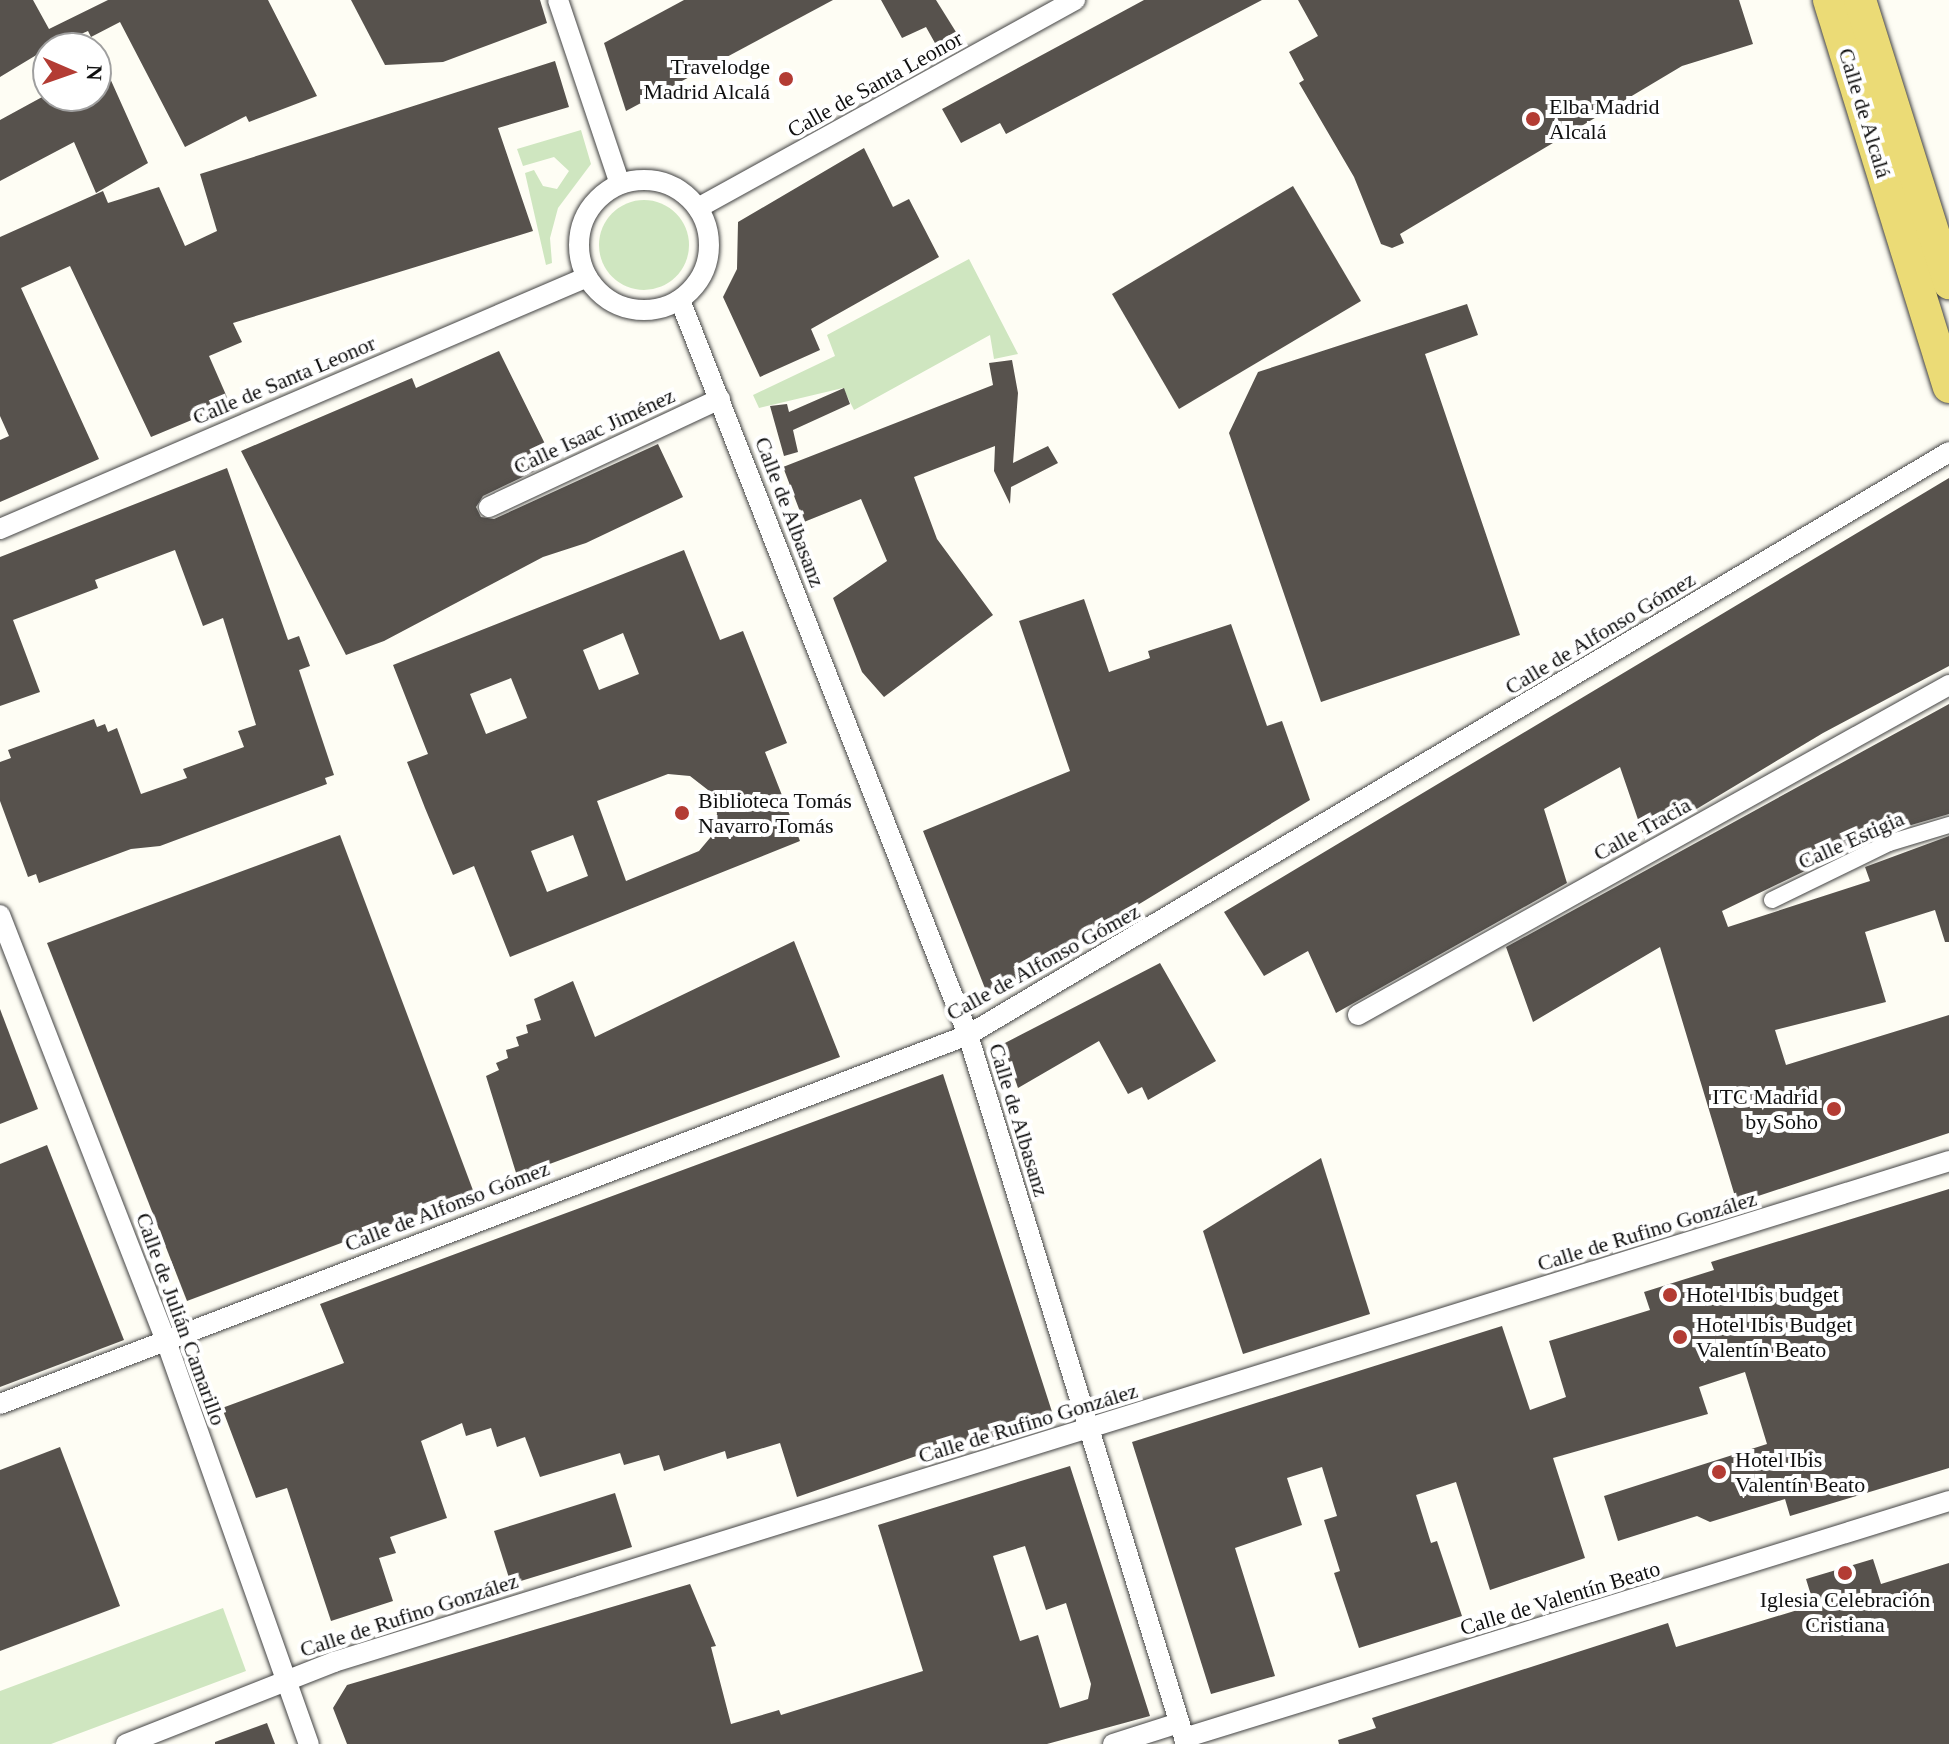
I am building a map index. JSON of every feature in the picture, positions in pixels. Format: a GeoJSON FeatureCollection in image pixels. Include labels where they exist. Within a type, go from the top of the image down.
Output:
{"type":"FeatureCollection","features":[{"type":"Feature","properties":{"kind":"main road","name":"Calle de Alcalá"},"geometry":{"type":"LineString","coordinates":[[1829,0],[1949,387]]}},
{"type":"Feature","properties":{"kind":"main road","name":"Calle de Alcalá"},"geometry":{"type":"LineString","coordinates":[[1860,0],[1949,281]]}},
{"type":"Feature","properties":{"kind":"street"},"geometry":{"type":"LineString","coordinates":[[558,0],[620,184]]}},
{"type":"Feature","properties":{"kind":"street","name":"Calle de Santa Leonor"},"geometry":{"type":"LineString","coordinates":[[698,208],[1075,0]]}},
{"type":"Feature","properties":{"kind":"street","name":"Calle de Alcalá"},"geometry":{"type":"LineString","coordinates":[[1840,34],[1905,144]]}},
{"type":"Feature","properties":{"kind":"street"},"geometry":{"type":"LineString","coordinates":[[663,182],[698,208],[708,237],[706,267],[680,300],[661,308],[629,308],[601,294],[587,277],[580,234],[587,213],[620,184],[663,182]]}},
{"type":"Feature","properties":{"kind":"street","name":"Calle de Alcalá"},"geometry":{"type":"LineString","coordinates":[[1890,192],[1914,220],[1930,276],[1949,281]]}},
{"type":"Feature","properties":{"kind":"street","name":"Calle de Santa Leonor"},"geometry":{"type":"LineString","coordinates":[[0,529],[587,277]]}},
{"type":"Feature","properties":{"kind":"street","name":"Calle de Albasanz"},"geometry":{"type":"LineString","coordinates":[[680,300],[968,1035],[1183,1735]]}},
{"type":"Feature","properties":{"kind":"street","name":"Calle Isaac Jiménez"},"geometry":{"type":"LineString","coordinates":[[489,507],[720,399]]}},
{"type":"Feature","properties":{"kind":"street","name":"Calle de Alfonso Gómez"},"geometry":{"type":"LineString","coordinates":[[0,1404],[165,1338],[968,1035],[1949,452]]}},
{"type":"Feature","properties":{"kind":"street","name":"Calle Tracia"},"geometry":{"type":"LineString","coordinates":[[1358,1015],[1949,685]]}},
{"type":"Feature","properties":{"kind":"street","name":"Calle Estigia"},"geometry":{"type":"LineString","coordinates":[[1772,900],[1889,843],[1949,825]]}},
{"type":"Feature","properties":{"kind":"street","name":"Calle de Julián Camarillo"},"geometry":{"type":"LineString","coordinates":[[0,915],[165,1338],[309,1744]]}},
{"type":"Feature","properties":{"kind":"street","name":"Calle de Rufino González"},"geometry":{"type":"LineString","coordinates":[[126,1744],[286,1680],[1949,1161]]}},
{"type":"Feature","properties":{"kind":"street","name":"Calle de Valentín Beato"},"geometry":{"type":"LineString","coordinates":[[1113,1744],[1183,1735],[1949,1501]]}},
{"type":"Feature","properties":{"kind":"green space"},"geometry":{"type":"Polygon","coordinates":[[[581,130],[591,164],[558,208],[550,238],[552,263],[546,265],[525,173],[534,170],[543,186],[557,189],[569,171],[554,157],[523,166],[517,149],[581,130]]]}},
{"type":"Feature","properties":{"kind":"green space"},"geometry":{"type":"Polygon","coordinates":[[[644,200],[661,204],[676,213],[685,228],[689,245],[685,262],[676,277],[661,286],[644,290],[627,286],[612,277],[603,262],[599,245],[603,228],[612,213],[627,204],[644,200]]]}},
{"type":"Feature","properties":{"kind":"green space"},"geometry":{"type":"Polygon","coordinates":[[[969,259],[1018,354],[994,359],[990,335],[854,410],[843,388],[759,408],[753,395],[835,356],[827,335],[969,259]]]}},
{"type":"Feature","properties":{"kind":"green space"},"geometry":{"type":"Polygon","coordinates":[[[223,1608],[246,1671],[51,1744],[0,1744],[0,1691],[223,1608]]]}},
{"type":"Feature","properties":{"kind":"building"},"geometry":{"type":"Polygon","coordinates":[[[0,0],[33,0],[49,29],[108,0],[268,0],[317,96],[249,122],[246,116],[185,147],[120,22],[101,32],[32,32],[32,58],[0,77],[0,0]]]}},
{"type":"Feature","properties":{"kind":"building"},"geometry":{"type":"Polygon","coordinates":[[[351,0],[540,0],[547,23],[443,62],[385,65],[351,0]]]}},
{"type":"Feature","properties":{"kind":"building"},"geometry":{"type":"Polygon","coordinates":[[[684,0],[833,0],[626,111],[604,43],[684,0]]]}},
{"type":"Feature","properties":{"kind":"building"},"geometry":{"type":"Polygon","coordinates":[[[881,0],[936,0],[961,40],[940,52],[926,27],[902,38],[881,0]]]}},
{"type":"Feature","properties":{"kind":"building"},"geometry":{"type":"Polygon","coordinates":[[[1144,0],[1262,0],[1006,134],[1000,123],[961,143],[942,109],[1144,0]]]}},
{"type":"Feature","properties":{"kind":"building"},"geometry":{"type":"Polygon","coordinates":[[[1298,0],[1739,0],[1753,44],[1682,66],[1400,234],[1404,243],[1392,248],[1381,244],[1354,177],[1299,83],[1304,80],[1289,52],[1318,36],[1298,0]]]}},
{"type":"Feature","properties":{"kind":"building"},"geometry":{"type":"Polygon","coordinates":[[[555,61],[569,107],[498,128],[533,231],[233,323],[242,342],[209,356],[230,404],[151,437],[70,266],[21,288],[99,459],[0,502],[0,440],[9,436],[0,416],[0,237],[103,191],[108,203],[159,187],[185,246],[217,231],[200,174],[555,61]]]}},
{"type":"Feature","properties":{"kind":"building"},"geometry":{"type":"Polygon","coordinates":[[[112,83],[148,163],[96,193],[74,142],[0,181],[0,120],[32,103],[32,112],[112,112],[112,83]]]}},
{"type":"Feature","properties":{"kind":"building"},"geometry":{"type":"Polygon","coordinates":[[[864,148],[893,207],[909,199],[939,257],[811,329],[820,350],[760,377],[723,297],[737,269],[738,222],[864,148]]]}},
{"type":"Feature","properties":{"kind":"building"},"geometry":{"type":"Polygon","coordinates":[[[1293,186],[1361,301],[1179,409],[1112,294],[1293,186]]]}},
{"type":"Feature","properties":{"kind":"building"},"geometry":{"type":"Polygon","coordinates":[[[1467,304],[1478,335],[1425,354],[1520,635],[1321,702],[1229,433],[1258,372],[1467,304]]]}},
{"type":"Feature","properties":{"kind":"building"},"geometry":{"type":"Polygon","coordinates":[[[499,351],[554,462],[483,496],[476,507],[481,517],[494,519],[658,444],[683,497],[586,543],[543,557],[384,641],[346,655],[241,451],[412,378],[416,388],[499,351]]]}},
{"type":"Feature","properties":{"kind":"building"},"geometry":{"type":"Polygon","coordinates":[[[1012,360],[1018,393],[1013,463],[1048,446],[1058,463],[1011,487],[1010,504],[994,471],[995,446],[914,477],[937,539],[993,615],[884,697],[862,672],[833,598],[887,561],[861,499],[804,522],[783,467],[993,385],[989,363],[1012,360]]]}},
{"type":"Feature","properties":{"kind":"building"},"geometry":{"type":"Polygon","coordinates":[[[844,388],[850,404],[793,430],[798,452],[784,456],[770,406],[787,404],[789,412],[844,388]]]}},
{"type":"Feature","properties":{"kind":"building"},"geometry":{"type":"Polygon","coordinates":[[[227,468],[288,640],[299,636],[310,666],[299,670],[334,775],[325,778],[327,784],[160,846],[131,849],[39,883],[36,874],[28,877],[0,801],[0,762],[11,758],[8,750],[94,719],[97,727],[105,724],[108,732],[117,728],[141,794],[187,778],[183,769],[244,747],[238,731],[256,725],[223,618],[203,626],[175,550],[95,580],[98,588],[13,620],[40,692],[0,706],[0,557],[227,468]]]}},
{"type":"Feature","properties":{"kind":"building"},"geometry":{"type":"Polygon","coordinates":[[[1949,478],[1949,666],[1823,733],[1645,840],[1620,767],[1544,809],[1567,883],[1336,1013],[1308,951],[1264,976],[1224,912],[1949,478]]]}},
{"type":"Feature","properties":{"kind":"building"},"geometry":{"type":"Polygon","coordinates":[[[684,550],[720,640],[743,631],[787,743],[765,752],[800,841],[510,957],[474,866],[453,875],[425,808],[407,762],[428,754],[393,665],[684,550]],[[623,633],[583,650],[599,690],[639,674],[623,633]],[[511,678],[470,694],[486,734],[527,718],[511,678]],[[668,774],[597,801],[626,881],[699,851],[715,832],[717,813],[708,790],[690,776],[668,774]],[[573,835],[531,851],[547,892],[588,876],[573,835]]]}},
{"type":"Feature","properties":{"kind":"building"},"geometry":{"type":"Polygon","coordinates":[[[1084,599],[1109,672],[1150,658],[1148,651],[1231,624],[1267,726],[1282,721],[1310,800],[988,996],[923,831],[1070,771],[1019,621],[1084,599]]]}},
{"type":"Feature","properties":{"kind":"building"},"geometry":{"type":"Polygon","coordinates":[[[1949,704],[1949,814],[1884,833],[1722,911],[1728,927],[1870,881],[1865,867],[1949,836],[1949,942],[1945,942],[1935,910],[1865,932],[1886,1002],[1775,1030],[1786,1065],[1949,1015],[1949,1133],[1737,1203],[1660,947],[1533,1022],[1506,947],[1949,704]]]}},
{"type":"Feature","properties":{"kind":"building"},"geometry":{"type":"Polygon","coordinates":[[[340,835],[474,1193],[187,1301],[47,943],[340,835]]]}},
{"type":"Feature","properties":{"kind":"building"},"geometry":{"type":"Polygon","coordinates":[[[794,941],[840,1057],[517,1176],[486,1076],[499,1070],[496,1063],[508,1058],[506,1050],[519,1046],[516,1037],[528,1033],[526,1025],[541,1020],[534,999],[573,981],[595,1037],[794,941]]]}},
{"type":"Feature","properties":{"kind":"building"},"geometry":{"type":"Polygon","coordinates":[[[1160,963],[1216,1061],[1148,1100],[1142,1087],[1128,1094],[1099,1041],[1018,1088],[1003,1044],[1160,963]]]}},
{"type":"Feature","properties":{"kind":"building"},"geometry":{"type":"Polygon","coordinates":[[[0,1009],[38,1109],[0,1124],[0,1009]]]}},
{"type":"Feature","properties":{"kind":"building"},"geometry":{"type":"Polygon","coordinates":[[[943,1074],[1054,1418],[959,1448],[957,1442],[797,1497],[780,1443],[727,1459],[725,1451],[664,1471],[659,1455],[624,1465],[620,1453],[540,1477],[525,1437],[497,1447],[491,1428],[466,1436],[462,1423],[421,1441],[447,1518],[390,1537],[396,1553],[379,1558],[393,1601],[331,1621],[287,1488],[256,1498],[222,1408],[344,1363],[320,1304],[943,1074]]]}},
{"type":"Feature","properties":{"kind":"building"},"geometry":{"type":"Polygon","coordinates":[[[47,1145],[124,1340],[0,1387],[0,1164],[47,1145]]]}},
{"type":"Feature","properties":{"kind":"building"},"geometry":{"type":"Polygon","coordinates":[[[1321,1158],[1370,1314],[1243,1354],[1203,1231],[1321,1158]]]}},
{"type":"Feature","properties":{"kind":"building"},"geometry":{"type":"Polygon","coordinates":[[[1949,1189],[1949,1468],[1790,1516],[1785,1499],[1710,1522],[1697,1516],[1618,1541],[1604,1496],[1767,1444],[1745,1372],[1699,1387],[1708,1414],[1553,1458],[1585,1558],[1490,1590],[1456,1482],[1416,1495],[1431,1543],[1437,1541],[1462,1616],[1359,1648],[1334,1573],[1340,1571],[1324,1520],[1337,1516],[1322,1467],[1287,1478],[1302,1525],[1235,1548],[1275,1676],[1211,1694],[1132,1442],[1502,1326],[1530,1410],[1566,1397],[1549,1341],[1650,1310],[1644,1292],[1714,1270],[1711,1262],[1949,1189]]]}},
{"type":"Feature","properties":{"kind":"building"},"geometry":{"type":"Polygon","coordinates":[[[60,1447],[120,1606],[0,1651],[0,1470],[60,1447]]]}},
{"type":"Feature","properties":{"kind":"building"},"geometry":{"type":"Polygon","coordinates":[[[1070,1466],[1150,1716],[1047,1744],[347,1744],[333,1708],[347,1685],[690,1584],[716,1646],[711,1647],[731,1724],[779,1710],[781,1715],[923,1671],[878,1525],[1070,1466]],[[1025,1546],[993,1556],[1020,1641],[1038,1635],[1060,1708],[1088,1699],[1091,1684],[1066,1603],[1046,1610],[1025,1546]]]}},
{"type":"Feature","properties":{"kind":"building"},"geometry":{"type":"Polygon","coordinates":[[[615,1493],[632,1547],[511,1584],[494,1531],[615,1493]]]}},
{"type":"Feature","properties":{"kind":"building"},"geometry":{"type":"Polygon","coordinates":[[[1873,1559],[1881,1584],[1949,1563],[1949,1744],[1339,1744],[1338,1740],[1376,1728],[1372,1718],[1668,1623],[1676,1647],[1814,1605],[1806,1579],[1873,1559]]]}},
{"type":"Feature","properties":{"kind":"building"},"geometry":{"type":"Polygon","coordinates":[[[267,1723],[275,1744],[215,1744],[215,1742],[267,1723]]]}},
{"type":"Feature","properties":{"kind":"place","name":"Travelodge Madrid Alcalá"},"geometry":{"type":"Point","coordinates":[786,79]}},
{"type":"Feature","properties":{"kind":"place","name":"Elba Madrid Alcalá"},"geometry":{"type":"Point","coordinates":[1533,119]}},
{"type":"Feature","properties":{"kind":"place","name":"Biblioteca Tomás Navarro Tomás"},"geometry":{"type":"Point","coordinates":[682,813]}},
{"type":"Feature","properties":{"kind":"place","name":"ITC Madrid by Soho"},"geometry":{"type":"Point","coordinates":[1834,1109]}},
{"type":"Feature","properties":{"kind":"place","name":"Hotel Ibis budget"},"geometry":{"type":"Point","coordinates":[1670,1295]}},
{"type":"Feature","properties":{"kind":"place","name":"Hotel Ibis Budget Valentín Beato"},"geometry":{"type":"Point","coordinates":[1680,1337]}},
{"type":"Feature","properties":{"kind":"place","name":"Hotel Ibis Valentín Beato"},"geometry":{"type":"Point","coordinates":[1719,1472]}},
{"type":"Feature","properties":{"kind":"place","name":"Iglesia Celebración Cristiana"},"geometry":{"type":"Point","coordinates":[1845,1573]}}]}
